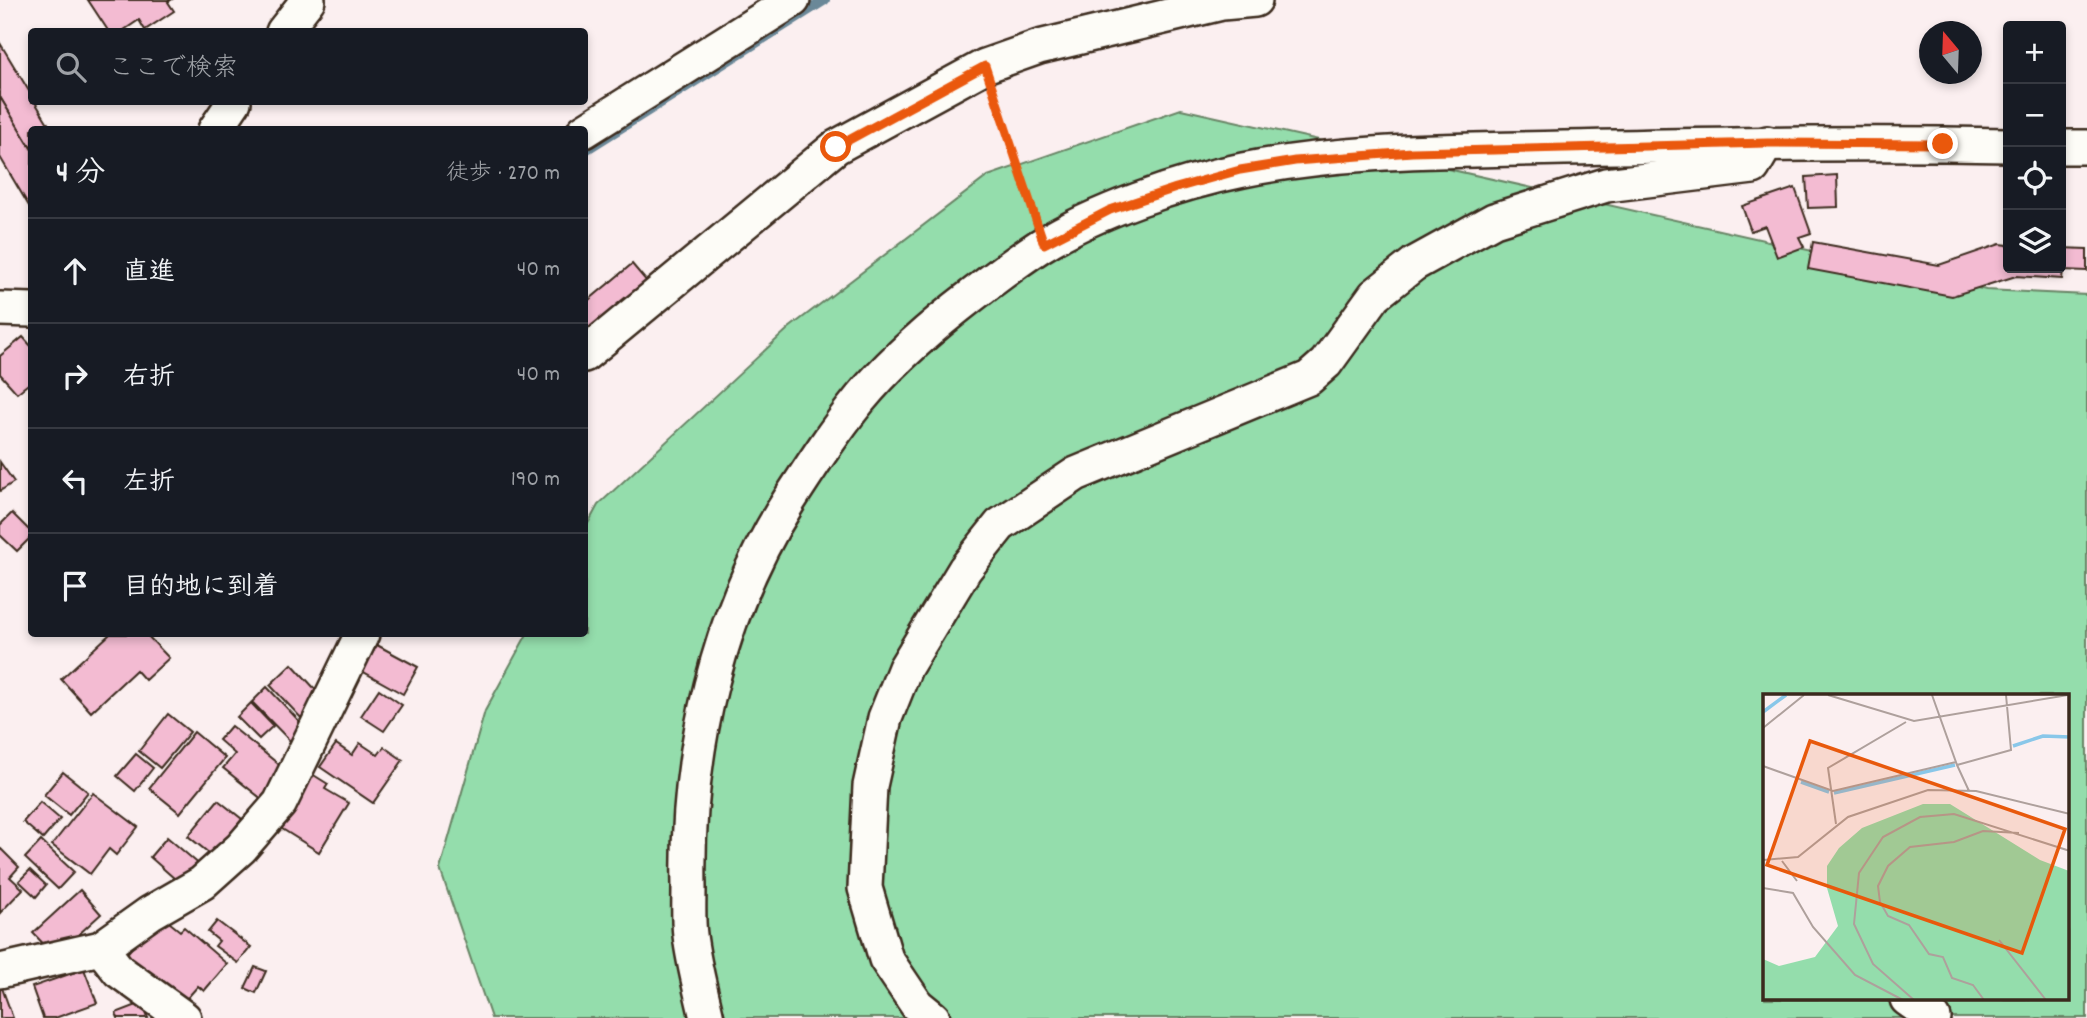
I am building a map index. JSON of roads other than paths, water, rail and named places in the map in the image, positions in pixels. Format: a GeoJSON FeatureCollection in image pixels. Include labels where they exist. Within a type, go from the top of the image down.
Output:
{"type":"FeatureCollection","features":[{"type":"Feature","properties":{"kind":"street"},"geometry":{"type":"LineString","coordinates":[[286,28],[308,0]]}},
{"type":"Feature","properties":{"kind":"street"},"geometry":{"type":"LineString","coordinates":[[588,128],[793,0]]}},
{"type":"Feature","properties":{"kind":"street"},"geometry":{"type":"LineString","coordinates":[[588,352],[836,147],[985,66],[1039,47],[1222,3],[1255,0]]}},
{"type":"Feature","properties":{"kind":"street"},"geometry":{"type":"LineString","coordinates":[[218,126],[232,105]]}},
{"type":"Feature","properties":{"kind":"street"},"geometry":{"type":"LineString","coordinates":[[933,1018],[918,1005],[886,959],[865,888],[870,786],[885,718],[905,668],[965,569],[1000,525],[1076,474],[1309,378],[1326,363],[1375,295],[1414,264],[1494,220],[1606,185],[1753,167],[1767,143]]}},
{"type":"Feature","properties":{"kind":"street"},"geometry":{"type":"LineString","coordinates":[[707,1018],[690,935],[688,840],[699,746],[716,662],[745,582],[776,521],[816,458],[863,396],[922,335],[994,278],[1044,244],[1110,210],[1176,188],[1240,170],[1295,161],[1412,152],[1767,143],[2003,145]]}},
{"type":"Feature","properties":{"kind":"street"},"geometry":{"type":"LineString","coordinates":[[2066,147],[2087,147]]}},
{"type":"Feature","properties":{"kind":"street"},"geometry":{"type":"LineString","coordinates":[[0,309],[28,310]]}},
{"type":"Feature","properties":{"kind":"street"},"geometry":{"type":"LineString","coordinates":[[0,971],[101,948],[150,912],[202,883],[241,848],[280,803],[361,637]]}},
{"type":"Feature","properties":{"kind":"street"},"geometry":{"type":"LineString","coordinates":[[101,948],[119,971],[184,1018]]}},
{"type":"Feature","properties":{"kind":"street"},"geometry":{"type":"LineString","coordinates":[[1908,1000],[1934,1018]]}},
{"type":"Feature","properties":{"kind":"waterway"},"geometry":{"type":"LineString","coordinates":[[588,148],[825,0]]}}]}
